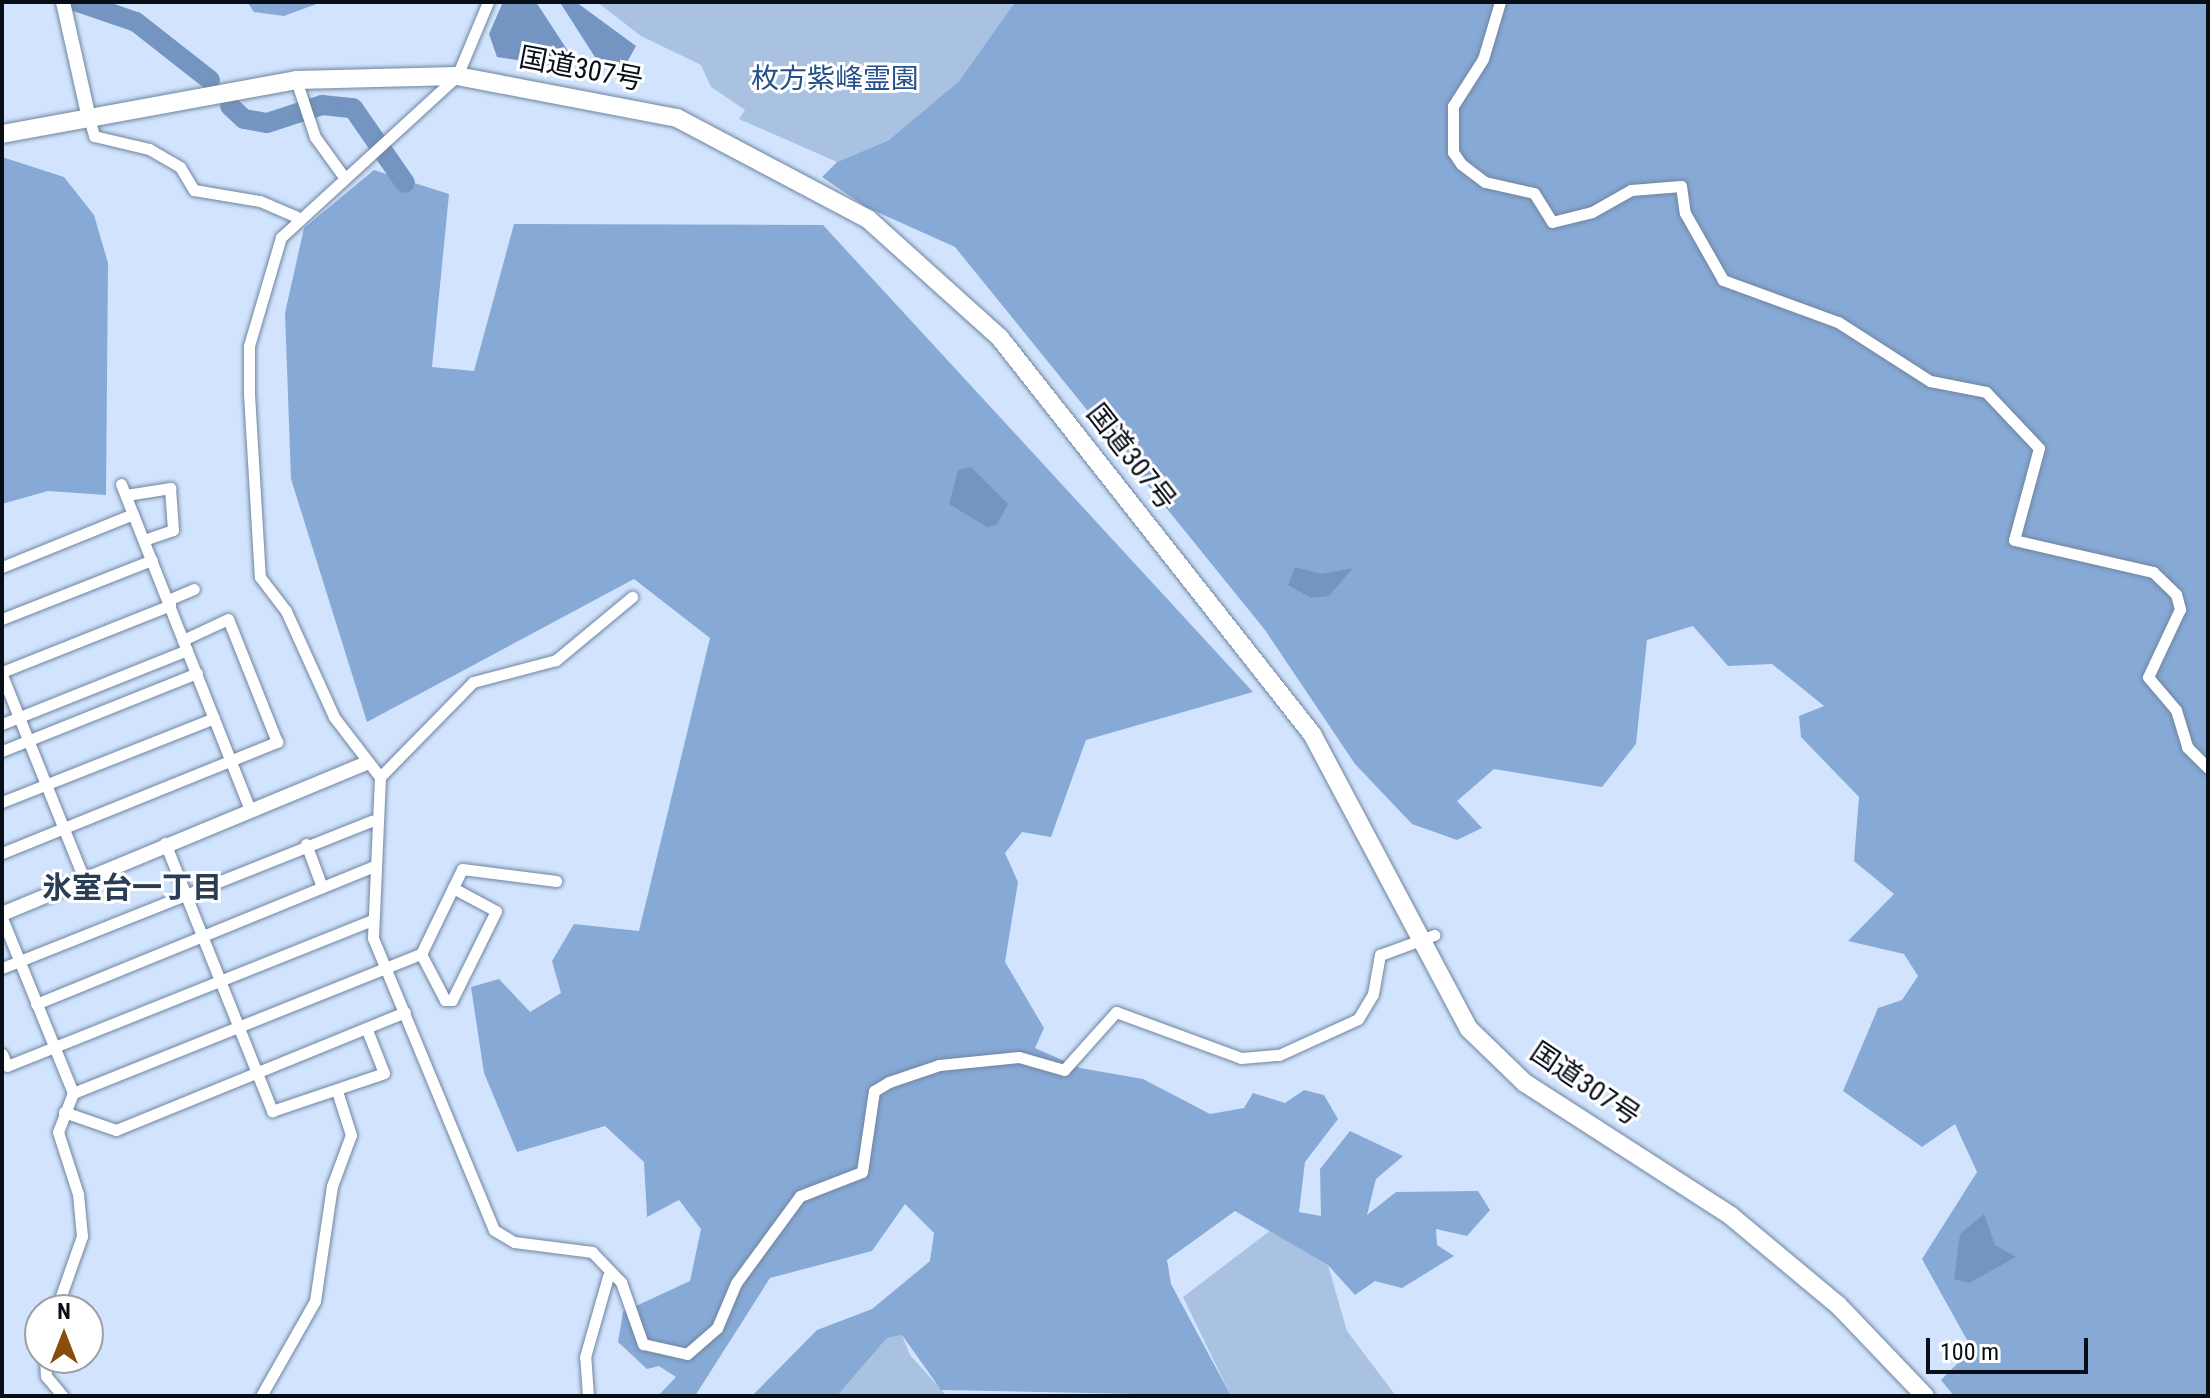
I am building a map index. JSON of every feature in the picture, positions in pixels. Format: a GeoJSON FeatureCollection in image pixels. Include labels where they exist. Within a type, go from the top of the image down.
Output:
{"type":"FeatureCollection","features":[{"type":"Feature","properties":{"kind":"highway","name":"国道307号"},"geometry":{"type":"LineString","coordinates":[[2,134],[296,80],[457,76],[677,118],[798,176],[934,273],[1000,338],[1312,734],[1427,937],[1469,1029],[1525,1083],[1731,1216],[1838,1305],[1925,1396]]}},
{"type":"Feature","properties":{"kind":"street"},"geometry":{"type":"LineString","coordinates":[[52,2],[65,7],[94,136],[149,149],[180,167],[194,190],[260,201],[297,217]]}},
{"type":"Feature","properties":{"kind":"street"},"geometry":{"type":"LineString","coordinates":[[380,777],[365,764],[256,560],[249,346],[266,276],[297,217],[457,76],[488,2]]}},
{"type":"Feature","properties":{"kind":"street"},"geometry":{"type":"LineString","coordinates":[[1500,2],[1483,59],[1453,106],[1453,152],[1461,164],[1485,182],[1534,193],[1552,222],[1592,212],[1631,190],[1681,186],[1685,213],[1723,280],[1838,322],[1930,381],[1986,392],[2039,448],[2014,540],[2153,572],[2176,594],[2180,609],[2148,677],[2176,710],[2187,747],[2208,768]]}},
{"type":"Feature","properties":{"kind":"street"},"geometry":{"type":"LineString","coordinates":[[296,80],[315,137],[344,177]]}},
{"type":"Feature","properties":{"kind":"street"},"geometry":{"type":"LineString","coordinates":[[144,540],[173,530],[170,488],[124,490],[250,809]]}},
{"type":"Feature","properties":{"kind":"street"},"geometry":{"type":"LineString","coordinates":[[2,567],[133,514]]}},
{"type":"Feature","properties":{"kind":"street"},"geometry":{"type":"LineString","coordinates":[[2,619],[152,560]]}},
{"type":"Feature","properties":{"kind":"street"},"geometry":{"type":"LineString","coordinates":[[83,877],[2,674],[169,603],[194,589]]}},
{"type":"Feature","properties":{"kind":"street"},"geometry":{"type":"LineString","coordinates":[[632,597],[556,660],[473,682],[380,777],[373,820],[370,921],[385,966],[494,1230],[514,1242],[592,1252],[608,1276],[621,1282],[643,1344],[687,1354],[717,1328],[736,1283],[800,1196],[862,1172],[874,1091],[889,1082],[939,1065],[1019,1057],[1064,1070],[1116,1012],[1241,1058],[1279,1055],[1358,1019],[1373,994],[1380,955],[1427,937]]}},
{"type":"Feature","properties":{"kind":"street"},"geometry":{"type":"LineString","coordinates":[[2,724],[185,645],[228,619],[277,742],[2,853]]}},
{"type":"Feature","properties":{"kind":"street"},"geometry":{"type":"LineString","coordinates":[[2,751],[197,673]]}},
{"type":"Feature","properties":{"kind":"street"},"geometry":{"type":"LineString","coordinates":[[2,802],[214,718]]}},
{"type":"Feature","properties":{"kind":"street"},"geometry":{"type":"LineString","coordinates":[[73,1093],[2,916],[83,877],[365,764]]}},
{"type":"Feature","properties":{"kind":"street"},"geometry":{"type":"LineString","coordinates":[[2,968],[185,892],[373,820]]}},
{"type":"Feature","properties":{"kind":"street"},"geometry":{"type":"LineString","coordinates":[[165,843],[256,1073],[280,1114],[384,1073],[367,1030]]}},
{"type":"Feature","properties":{"kind":"street"},"geometry":{"type":"LineString","coordinates":[[306,844],[322,887]]}},
{"type":"Feature","properties":{"kind":"street"},"geometry":{"type":"LineString","coordinates":[[36,1004],[372,867]]}},
{"type":"Feature","properties":{"kind":"street"},"geometry":{"type":"LineString","coordinates":[[62,1294],[82,1236],[78,1194],[58,1132],[73,1093],[421,954],[462,869],[556,881]]}},
{"type":"Feature","properties":{"kind":"street"},"geometry":{"type":"LineString","coordinates":[[421,954],[445,1000],[452,1000],[496,911],[453,888]]}},
{"type":"Feature","properties":{"kind":"street"},"geometry":{"type":"LineString","coordinates":[[2,1054],[7,1066],[370,921]]}},
{"type":"Feature","properties":{"kind":"street"},"geometry":{"type":"LineString","coordinates":[[64,1112],[116,1130],[405,1012]]}},
{"type":"Feature","properties":{"kind":"street"},"geometry":{"type":"LineString","coordinates":[[261,1396],[315,1301],[332,1186],[351,1135],[337,1091]]}},
{"type":"Feature","properties":{"kind":"street"},"geometry":{"type":"LineString","coordinates":[[588,1396],[585,1357],[608,1276]]}},
{"type":"Feature","properties":{"kind":"street"},"geometry":{"type":"LineString","coordinates":[[46,1374],[63,1396]]}},
{"type":"Feature","properties":{"kind":"green space","name":"枚方紫峰霊園"},"geometry":{"type":"Polygon","coordinates":[[[597,2],[1015,2],[959,81],[889,140],[837,162],[739,119],[745,110],[711,87],[701,65],[641,36],[597,2]]]}},
{"type":"Feature","properties":{"kind":"green space"},"geometry":{"type":"Polygon","coordinates":[[[1271,1230],[1328,1265],[1347,1331],[1396,1396],[1231,1396],[1183,1297],[1271,1230]]]}},
{"type":"Feature","properties":{"kind":"green space"},"geometry":{"type":"Polygon","coordinates":[[[902,1335],[910,1355],[947,1396],[837,1396],[887,1338],[902,1335]]]}},
{"type":"Feature","properties":{"kind":"shaded area"},"geometry":{"type":"Polygon","coordinates":[[[247,2],[322,2],[284,16],[254,12],[247,2]]]}},
{"type":"Feature","properties":{"kind":"shaded area"},"geometry":{"type":"Polygon","coordinates":[[[503,2],[536,2],[568,51],[556,66],[497,57],[489,34],[503,2]]]}},
{"type":"Feature","properties":{"kind":"shaded area"},"geometry":{"type":"Polygon","coordinates":[[[576,2],[636,46],[626,64],[600,65],[561,4],[576,2]]]}},
{"type":"Feature","properties":{"kind":"shaded area"},"geometry":{"type":"Polygon","coordinates":[[[1015,2],[2208,2],[2208,1396],[1954,1396],[1941,1380],[1972,1349],[1922,1259],[1977,1172],[1955,1124],[1922,1147],[1843,1091],[1878,1008],[1902,1000],[1918,976],[1904,954],[1848,941],[1894,894],[1854,861],[1859,797],[1801,737],[1799,716],[1824,706],[1772,664],[1728,666],[1693,626],[1647,640],[1636,744],[1602,787],[1494,769],[1457,801],[1482,828],[1457,840],[1412,824],[1355,764],[1265,630],[955,247],[866,207],[822,177],[837,162],[889,140],[959,81],[1015,2]]]}},
{"type":"Feature","properties":{"kind":"shaded area"},"geometry":{"type":"Polygon","coordinates":[[[2,157],[64,177],[94,215],[108,263],[106,495],[48,491],[2,504],[2,157]]]}},
{"type":"Feature","properties":{"kind":"shaded area"},"geometry":{"type":"Polygon","coordinates":[[[374,170],[449,194],[432,367],[474,371],[514,224],[823,225],[1253,692],[1086,740],[1051,837],[1022,832],[1005,853],[1018,882],[1005,962],[1044,1028],[1035,1048],[1080,1068],[1143,1079],[1210,1114],[1244,1108],[1253,1093],[1285,1103],[1304,1090],[1324,1095],[1338,1119],[1305,1162],[1299,1212],[1321,1216],[1320,1169],[1350,1131],[1403,1156],[1376,1179],[1367,1215],[1396,1192],[1478,1191],[1490,1210],[1467,1236],[1436,1229],[1437,1245],[1454,1256],[1402,1288],[1375,1281],[1355,1295],[1328,1265],[1235,1211],[1167,1260],[1171,1284],[1231,1396],[941,1390],[902,1335],[887,1338],[837,1396],[752,1396],[817,1330],[872,1309],[930,1261],[934,1233],[905,1204],[872,1251],[770,1278],[695,1396],[658,1396],[676,1377],[659,1366],[647,1369],[618,1342],[623,1312],[690,1281],[701,1229],[679,1200],[647,1217],[644,1162],[605,1126],[517,1152],[484,1073],[471,987],[499,979],[530,1012],[561,993],[552,961],[574,924],[639,931],[710,638],[634,579],[367,722],[291,479],[285,313],[304,228],[374,170]]]}},
{"type":"Feature","properties":{"kind":"shaded area"},"geometry":{"type":"Polygon","coordinates":[[[971,467],[1008,504],[997,525],[987,527],[949,504],[958,470],[971,467]]]}},
{"type":"Feature","properties":{"kind":"shaded area"},"geometry":{"type":"Polygon","coordinates":[[[1295,567],[1322,574],[1353,568],[1329,596],[1311,598],[1288,585],[1295,567]]]}},
{"type":"Feature","properties":{"kind":"shaded area"},"geometry":{"type":"Polygon","coordinates":[[[1984,1214],[1995,1245],[2016,1257],[1969,1283],[1954,1279],[1960,1234],[1984,1214]]]}},
{"type":"Feature","properties":{"kind":"waterway"},"geometry":{"type":"LineString","coordinates":[[78,2],[136,22],[210,80]]}},
{"type":"Feature","properties":{"kind":"waterway"},"geometry":{"type":"LineString","coordinates":[[230,106],[244,119],[267,123],[322,105],[353,108],[405,183]]}},
{"type":"Feature","properties":{"kind":"district","name":"氷室台一丁目"},"geometry":{"type":"Point","coordinates":[132,888]}}]}
